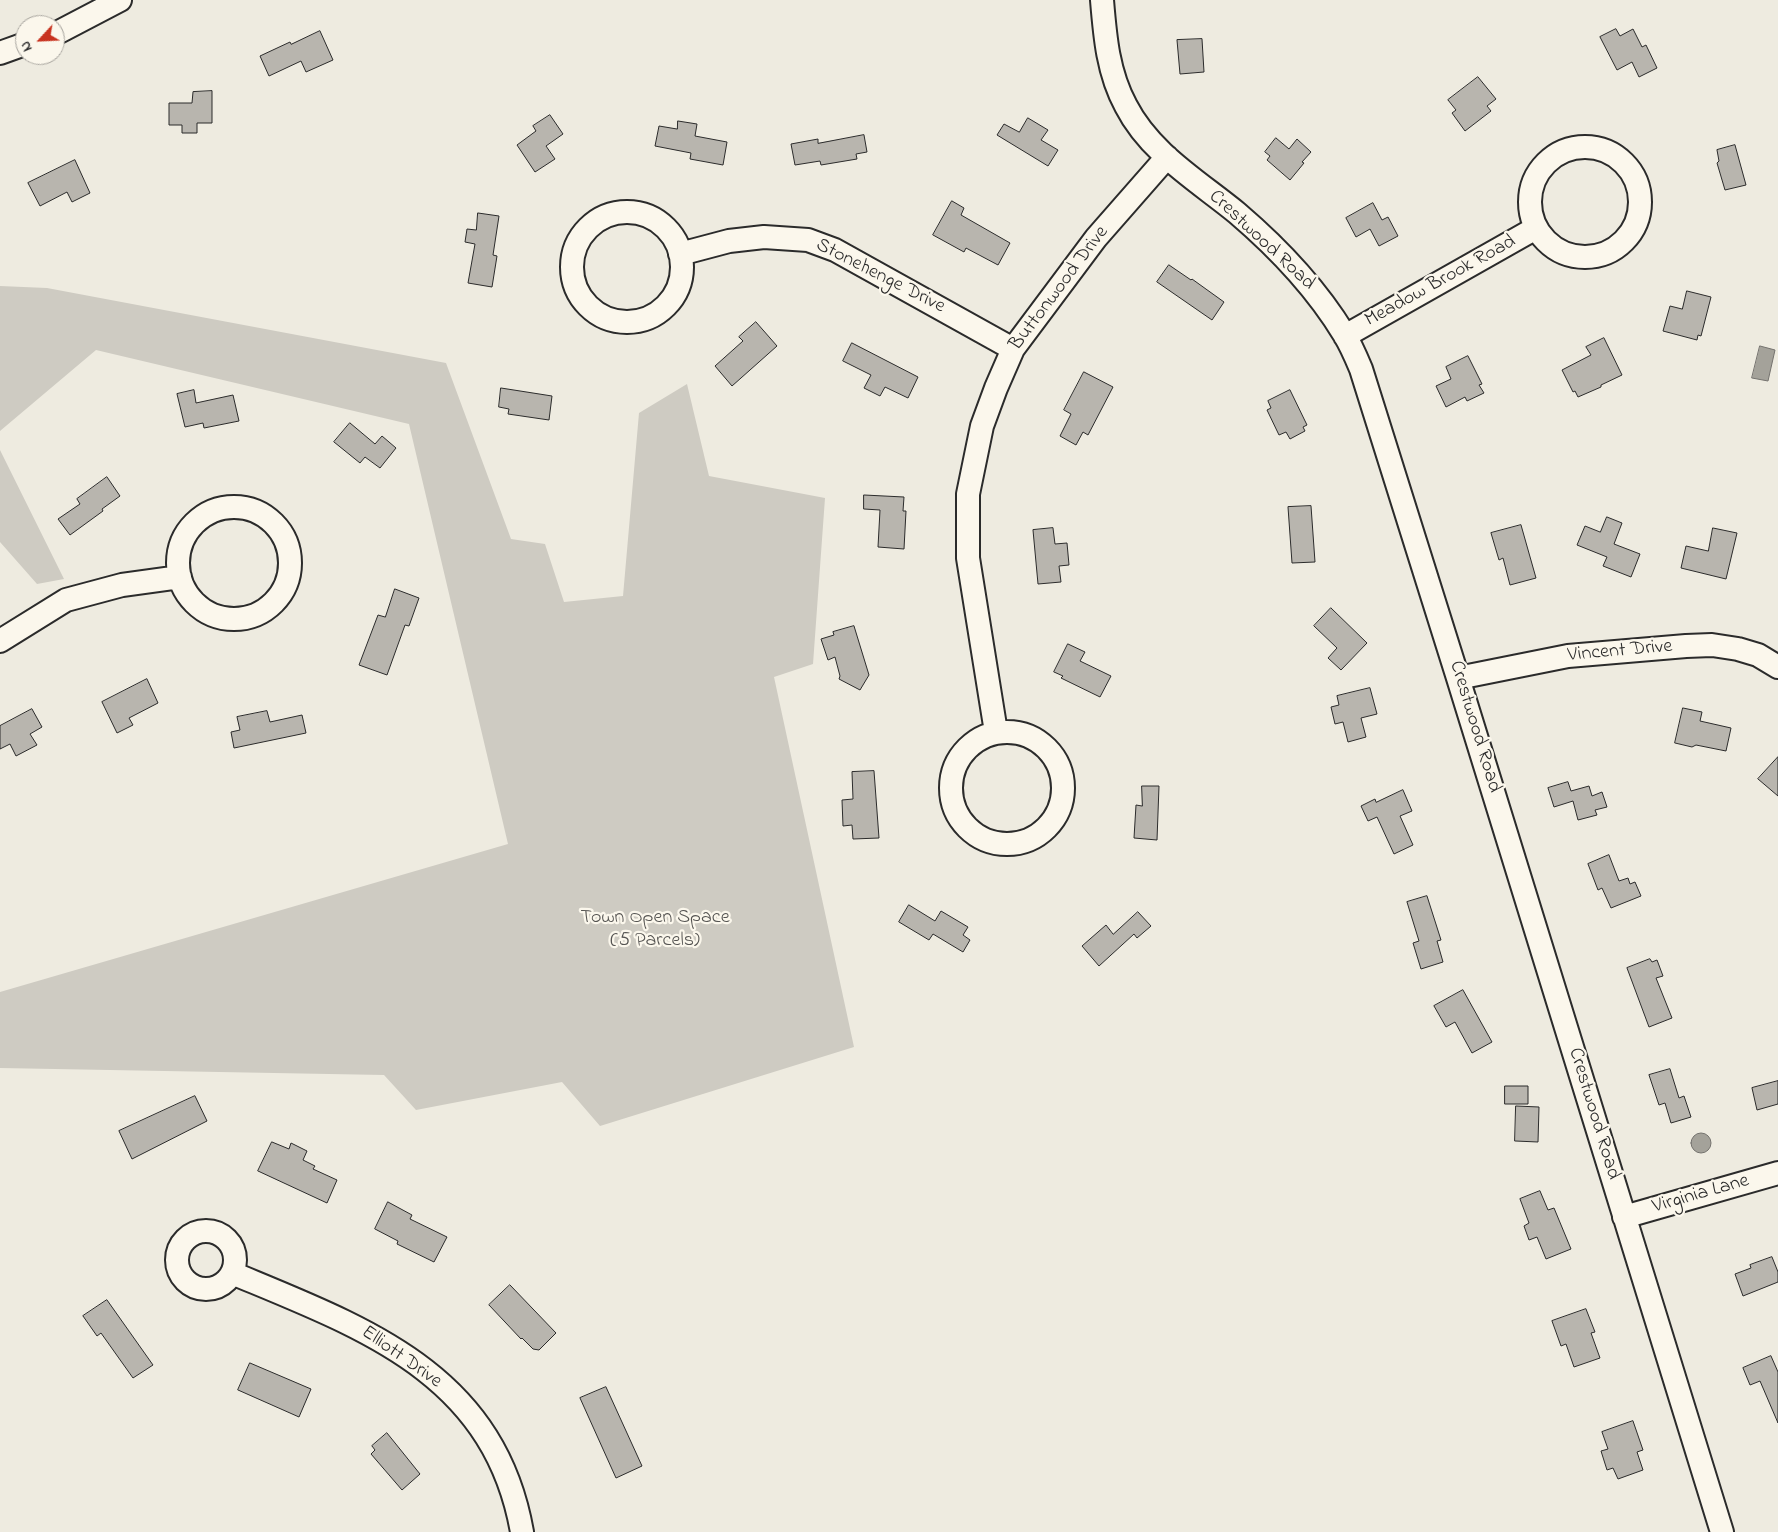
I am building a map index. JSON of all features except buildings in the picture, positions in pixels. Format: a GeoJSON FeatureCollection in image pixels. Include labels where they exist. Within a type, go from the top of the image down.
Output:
{"type":"FeatureCollection","features":[{"type":"Feature","properties":{"kind":"street"},"geometry":{"type":"LineString","coordinates":[[65,29],[120,0]]}},
{"type":"Feature","properties":{"kind":"street","name":"Crestwood Road"},"geometry":{"type":"LineString","coordinates":[[1102,0],[1106,48],[1114,80],[1126,107],[1142,132],[1167,157],[1238,214],[1288,260],[1317,294],[1345,336],[1361,369],[1722,1532]]}},
{"type":"Feature","properties":{"kind":"street"},"geometry":{"type":"LineString","coordinates":[[0,53],[15,48]]}},
{"type":"Feature","properties":{"kind":"street","name":"Meadow Brook Road"},"geometry":{"type":"LineString","coordinates":[[1580,147],[1599,149],[1615,156],[1628,169],[1637,185],[1640,203],[1636,220],[1628,237],[1614,249],[1598,256],[1580,257],[1562,252],[1547,242],[1536,228],[1530,211],[1531,192],[1536,175],[1548,161],[1563,151],[1580,147]]}},
{"type":"Feature","properties":{"kind":"street","name":"Buttonwood Drive"},"geometry":{"type":"LineString","coordinates":[[996,732],[968,558],[968,494],[982,426],[1013,349],[1096,238],[1167,157]]}},
{"type":"Feature","properties":{"kind":"street"},"geometry":{"type":"LineString","coordinates":[[626,212],[644,215],[660,224],[673,237],[680,254],[682,272],[677,290],[667,305],[653,316],[636,322],[618,322],[601,316],[586,305],[576,290],[572,272],[573,254],[580,237],[593,224],[609,215],[626,212]]}},
{"type":"Feature","properties":{"kind":"street","name":"Meadow Brook Road"},"geometry":{"type":"LineString","coordinates":[[1345,336],[1536,228]]}},
{"type":"Feature","properties":{"kind":"street","name":"Stonehenge Drive"},"geometry":{"type":"LineString","coordinates":[[680,254],[729,241],[764,237],[808,240],[835,250],[1013,349]]}},
{"type":"Feature","properties":{"kind":"street"},"geometry":{"type":"LineString","coordinates":[[238,508],[256,512],[270,521],[283,536],[289,554],[290,573],[283,591],[271,606],[255,616],[237,620],[217,617],[201,608],[187,594],[180,577],[178,559],[182,542],[192,527],[205,516],[221,509],[238,508]]}},
{"type":"Feature","properties":{"kind":"street"},"geometry":{"type":"LineString","coordinates":[[0,641],[66,600],[122,585],[180,577]]}},
{"type":"Feature","properties":{"kind":"street","name":"Vincent Drive"},"geometry":{"type":"LineString","coordinates":[[1458,678],[1568,656],[1712,645],[1758,654],[1778,667]]}},
{"type":"Feature","properties":{"kind":"street"},"geometry":{"type":"LineString","coordinates":[[996,732],[1016,732],[1034,738],[1050,751],[1060,768],[1064,787],[1061,807],[1051,824],[1036,837],[1018,844],[998,844],[980,838],[964,825],[954,808],[951,789],[954,770],[963,752],[978,740],[996,732]]}},
{"type":"Feature","properties":{"kind":"street","name":"Virginia Lane"},"geometry":{"type":"LineString","coordinates":[[1624,1217],[1778,1173]]}},
{"type":"Feature","properties":{"kind":"street","name":"Elliott Drive"},"geometry":{"type":"LineString","coordinates":[[232,1273],[356,1326],[391,1346],[428,1371],[456,1397],[481,1428],[508,1478],[522,1532]]}},
{"type":"Feature","properties":{"kind":"green space","name":"Town Open Space (5 Parcels)"},"geometry":{"type":"Polygon","coordinates":[[[0,286],[47,288],[446,363],[511,539],[545,544],[564,602],[623,596],[639,413],[687,384],[709,476],[825,498],[813,664],[774,677],[854,1047],[600,1126],[562,1082],[416,1110],[384,1075],[0,1068],[0,992],[508,844],[409,424],[96,350],[0,431],[0,286]]]}},
{"type":"Feature","properties":{"kind":"green space"},"geometry":{"type":"Polygon","coordinates":[[[0,450],[64,579],[37,584],[0,542],[0,450]]]}},
{"type":"Feature","properties":{"kind":"shaded area"},"geometry":{"type":"Polygon","coordinates":[[[1760,346],[1775,350],[1768,381],[1752,378],[1760,346]]]}},
{"type":"Feature","properties":{"kind":"shaded area"},"geometry":{"type":"Polygon","coordinates":[[[1697,1133],[1705,1133],[1711,1139],[1711,1147],[1705,1153],[1697,1153],[1691,1147],[1691,1139],[1697,1133]]]}}]}
